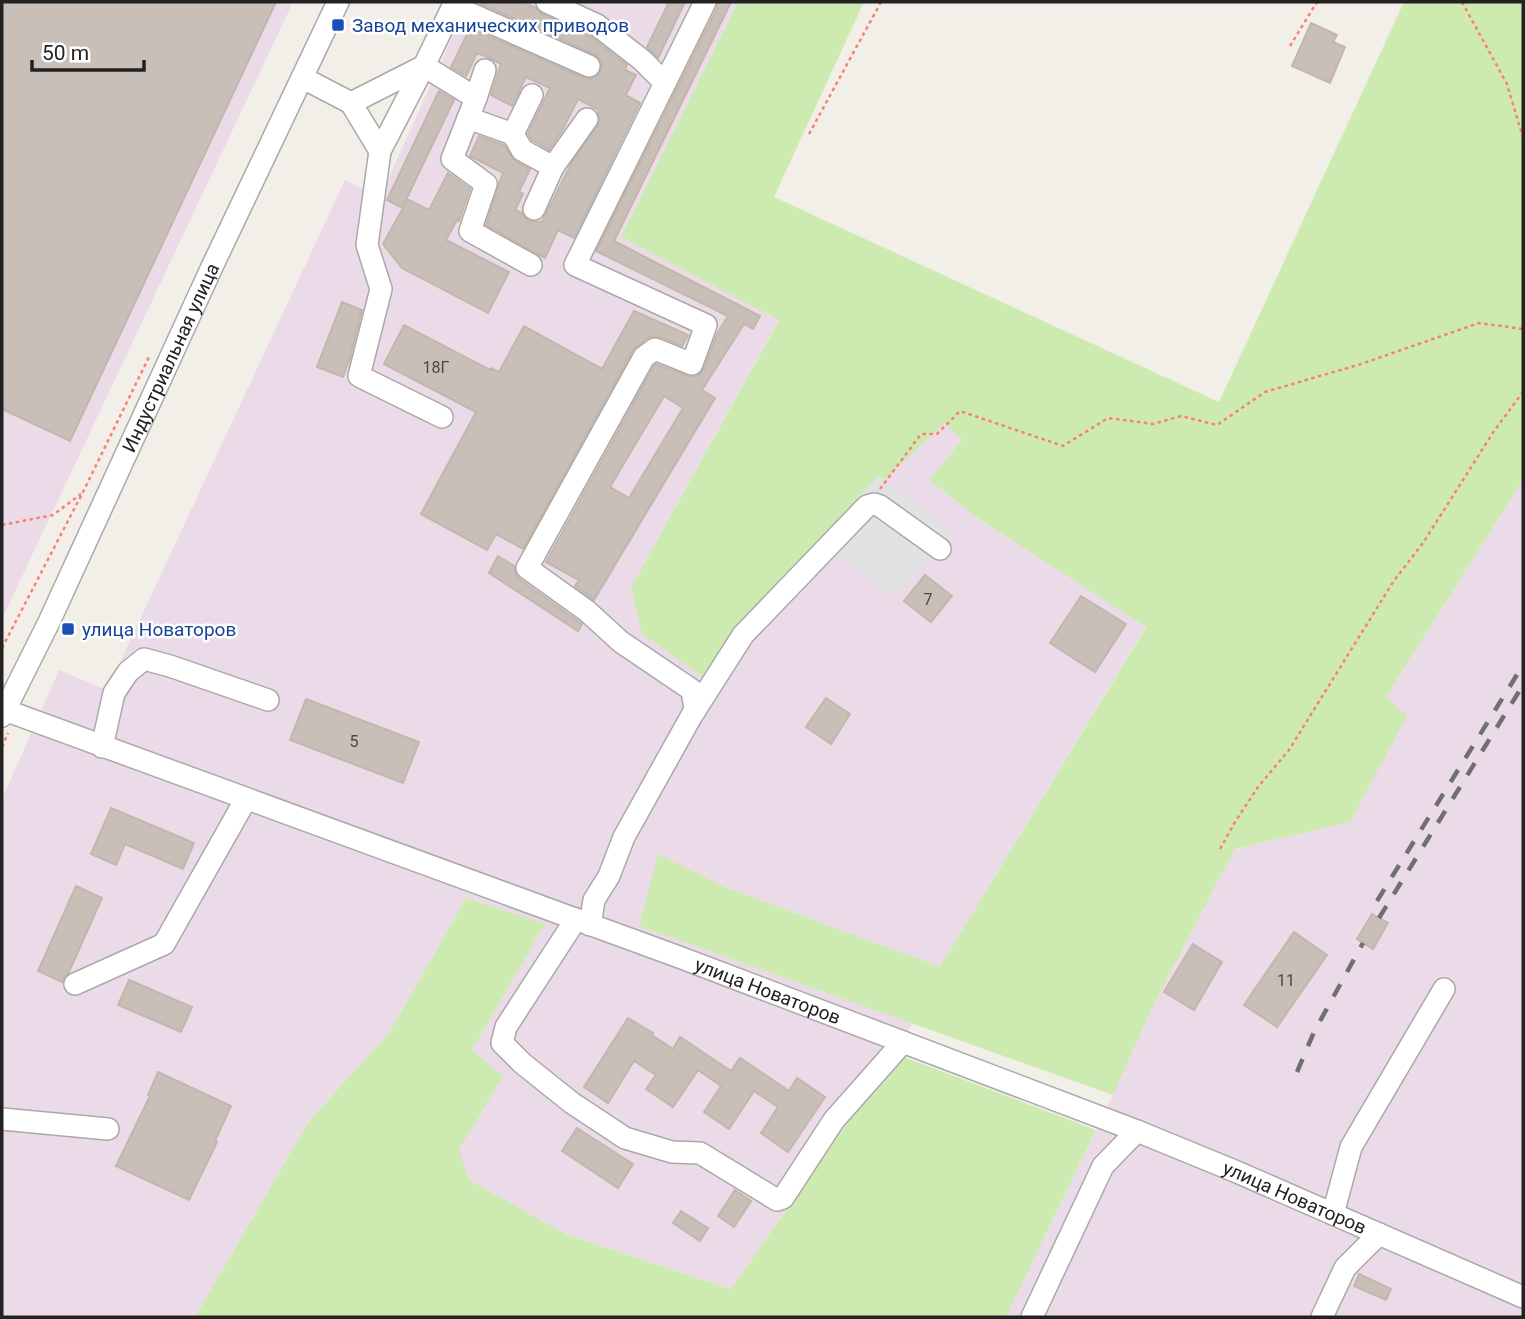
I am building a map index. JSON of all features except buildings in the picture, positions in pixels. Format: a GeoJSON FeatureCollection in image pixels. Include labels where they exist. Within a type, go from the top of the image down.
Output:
{"type":"FeatureCollection","features":[{"type":"Feature","properties":{"kind":"street","name":"Индустриальная улица"},"geometry":{"type":"LineString","coordinates":[[3,712],[49,622],[338,2]]}},
{"type":"Feature","properties":{"kind":"street"},"geometry":{"type":"LineString","coordinates":[[547,2],[597,25],[642,60],[665,83]]}},
{"type":"Feature","properties":{"kind":"street"},"geometry":{"type":"LineString","coordinates":[[695,710],[691,690],[621,642],[587,611],[527,568],[644,357],[655,349],[692,364],[706,325],[575,265],[705,2]]}},
{"type":"Feature","properties":{"kind":"street"},"geometry":{"type":"LineString","coordinates":[[442,417],[359,376],[381,289],[367,245],[380,151],[453,4],[589,66]]}},
{"type":"Feature","properties":{"kind":"street"},"geometry":{"type":"LineString","coordinates":[[351,103],[424,66]]}},
{"type":"Feature","properties":{"kind":"street"},"geometry":{"type":"LineString","coordinates":[[424,66],[476,98]]}},
{"type":"Feature","properties":{"kind":"street"},"geometry":{"type":"LineString","coordinates":[[485,70],[452,159],[486,184],[470,231],[531,265]]}},
{"type":"Feature","properties":{"kind":"street"},"geometry":{"type":"LineString","coordinates":[[303,78],[351,103],[380,151]]}},
{"type":"Feature","properties":{"kind":"street"},"geometry":{"type":"LineString","coordinates":[[513,134],[532,95]]}},
{"type":"Feature","properties":{"kind":"street"},"geometry":{"type":"LineString","coordinates":[[468,118],[513,134],[522,150],[553,167]]}},
{"type":"Feature","properties":{"kind":"street"},"geometry":{"type":"LineString","coordinates":[[534,209],[553,167],[587,119]]}},
{"type":"Feature","properties":{"kind":"street"},"geometry":{"type":"LineString","coordinates":[[903,1042],[834,1120],[783,1198],[777,1200],[700,1153],[672,1152],[625,1138],[572,1103],[522,1063],[502,1043],[506,1027],[583,922],[609,876],[624,837],[695,710],[743,635],[867,506],[880,506],[940,549]]}},
{"type":"Feature","properties":{"kind":"street"},"geometry":{"type":"LineString","coordinates":[[102,747],[114,693],[128,671],[144,660],[170,666],[268,701]]}},
{"type":"Feature","properties":{"kind":"street","name":"улица Новаторов"},"geometry":{"type":"LineString","coordinates":[[3,712],[583,922],[1138,1131],[1523,1297]]}},
{"type":"Feature","properties":{"kind":"street"},"geometry":{"type":"LineString","coordinates":[[75,984],[164,944],[246,799]]}},
{"type":"Feature","properties":{"kind":"street"},"geometry":{"type":"LineString","coordinates":[[1333,1214],[1352,1147],[1444,989]]}},
{"type":"Feature","properties":{"kind":"street"},"geometry":{"type":"LineString","coordinates":[[2,1119],[108,1129]]}},
{"type":"Feature","properties":{"kind":"street"},"geometry":{"type":"LineString","coordinates":[[1032,1317],[1102,1166],[1138,1131]]}},
{"type":"Feature","properties":{"kind":"street"},"geometry":{"type":"LineString","coordinates":[[1322,1317],[1345,1268],[1379,1234]]}},
{"type":"Feature","properties":{"kind":"path"},"geometry":{"type":"LineString","coordinates":[[809,134],[881,2]]}},
{"type":"Feature","properties":{"kind":"path"},"geometry":{"type":"LineString","coordinates":[[1290,46],[1317,2]]}},
{"type":"Feature","properties":{"kind":"path"},"geometry":{"type":"LineString","coordinates":[[1462,2],[1507,84],[1523,138]]}},
{"type":"Feature","properties":{"kind":"path"},"geometry":{"type":"LineString","coordinates":[[867,506],[921,434],[937,434],[960,411],[1063,446],[1108,418],[1153,424],[1181,416],[1217,425],[1265,392],[1361,364],[1479,323],[1523,329]]}},
{"type":"Feature","properties":{"kind":"path"},"geometry":{"type":"LineString","coordinates":[[1220,849],[1258,787],[1289,750],[1393,582],[1423,543],[1494,430],[1523,392]]}},
{"type":"Feature","properties":{"kind":"path"},"geometry":{"type":"LineString","coordinates":[[2,525],[53,515],[83,492],[106,501]]}},
{"type":"Feature","properties":{"kind":"shaded area"},"geometry":{"type":"Polygon","coordinates":[[[2,2],[293,2],[2,619],[2,2]]]}},
{"type":"Feature","properties":{"kind":"shaded area"},"geometry":{"type":"Polygon","coordinates":[[[468,2],[738,2],[621,237],[779,319],[631,587],[804,557],[944,422],[962,440],[929,480],[979,519],[1146,626],[940,967],[723,886],[659,855],[640,926],[912,1023],[896,1054],[731,1289],[566,1234],[469,1180],[458,1150],[503,1076],[472,1050],[544,925],[466,898],[389,1033],[309,1121],[195,1317],[2,1317],[2,799],[59,670],[107,690],[345,180],[380,197],[468,2]]]}},
{"type":"Feature","properties":{"kind":"shaded area"},"geometry":{"type":"Polygon","coordinates":[[[878,475],[953,530],[896,597],[818,543],[878,475]]]}},
{"type":"Feature","properties":{"kind":"shaded area"},"geometry":{"type":"Polygon","coordinates":[[[1523,480],[1523,1317],[1006,1317],[1157,998],[1235,849],[1350,822],[1386,697],[1523,480]]]}},
{"type":"Feature","properties":{"kind":"green space"},"geometry":{"type":"Polygon","coordinates":[[[738,2],[864,2],[774,197],[1219,402],[1404,2],[1523,2],[1523,480],[1386,697],[1407,716],[1350,822],[1235,849],[1157,998],[1113,1095],[639,926],[658,854],[723,886],[940,967],[1146,627],[979,519],[929,480],[962,440],[944,423],[805,557],[707,680],[642,634],[631,587],[779,320],[621,237],[738,2]]]}},
{"type":"Feature","properties":{"kind":"green space"},"geometry":{"type":"Polygon","coordinates":[[[466,898],[545,924],[472,1050],[503,1076],[459,1150],[469,1180],[566,1234],[731,1289],[896,1054],[1096,1130],[1006,1317],[195,1317],[309,1121],[389,1033],[466,898]]]}},
{"type":"Feature","properties":{"kind":"railway"},"geometry":{"type":"LineString","coordinates":[[1377,901],[1523,665]]}},
{"type":"Feature","properties":{"kind":"railway"},"geometry":{"type":"LineString","coordinates":[[1379,918],[1523,685]]}},
{"type":"Feature","properties":{"kind":"railway"},"geometry":{"type":"LineString","coordinates":[[1297,1072],[1314,1032],[1363,943]]}},
{"type":"Feature","properties":{"kind":"place","name":"Завод механических приводов"},"geometry":{"type":"Point","coordinates":[338,25]}},
{"type":"Feature","properties":{"kind":"place","name":"улица Новаторов"},"geometry":{"type":"Point","coordinates":[68,629]}}]}
